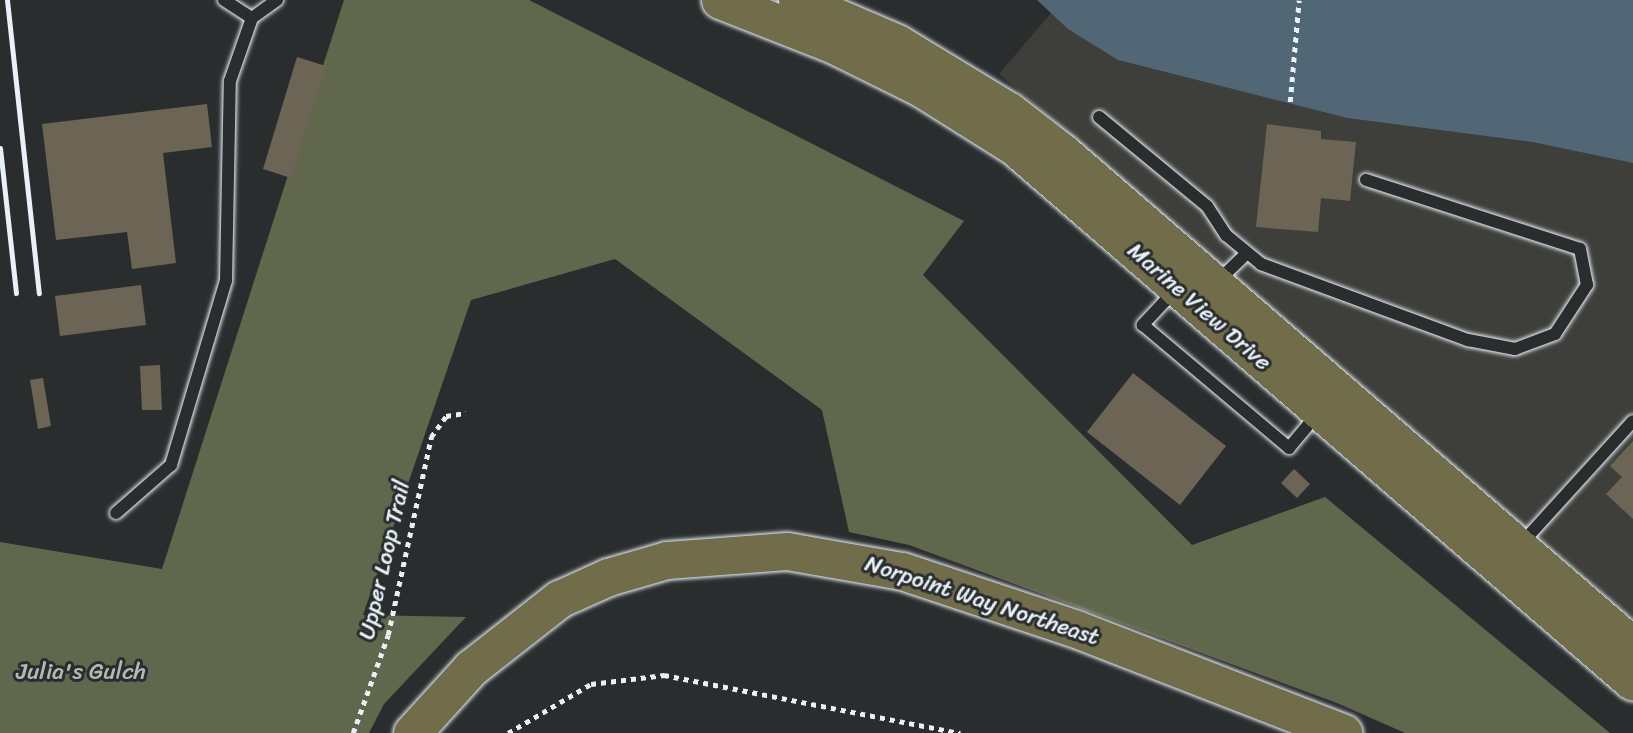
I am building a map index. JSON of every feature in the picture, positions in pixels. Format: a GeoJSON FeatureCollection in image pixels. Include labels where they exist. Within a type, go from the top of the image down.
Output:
{"type":"FeatureCollection","features":[{"type":"Feature","properties":{"kind":"main road","name":"Marine View Drive"},"geometry":{"type":"LineString","coordinates":[[720,0],[834,45],[921,88],[1015,147],[1633,682]]}},
{"type":"Feature","properties":{"kind":"main road","name":"Marine View Drive"},"geometry":{"type":"LineString","coordinates":[[797,0],[897,43],[1009,111],[1215,284],[1633,646]]}},
{"type":"Feature","properties":{"kind":"main road","name":"Norpoint Way Northeast"},"geometry":{"type":"LineString","coordinates":[[412,733],[471,668],[559,599],[608,577],[667,560],[787,551],[902,571],[1076,629],[1345,733]]}},
{"type":"Feature","properties":{"kind":"lane"},"geometry":{"type":"LineString","coordinates":[[223,0],[251,18]]}},
{"type":"Feature","properties":{"kind":"lane"},"geometry":{"type":"LineString","coordinates":[[116,513],[172,465],[222,295],[230,81],[251,18],[277,0]]}},
{"type":"Feature","properties":{"kind":"lane"},"geometry":{"type":"LineString","coordinates":[[1099,117],[1207,206],[1245,254],[1365,304],[1468,340],[1515,349],[1555,334],[1587,285],[1580,248],[1366,180]]}},
{"type":"Feature","properties":{"kind":"lane"},"geometry":{"type":"LineString","coordinates":[[1215,284],[1245,254]]}},
{"type":"Feature","properties":{"kind":"lane"},"geometry":{"type":"LineString","coordinates":[[1171,283],[1165,301],[1143,325],[1289,447],[1319,412]]}},
{"type":"Feature","properties":{"kind":"lane"},"geometry":{"type":"LineString","coordinates":[[1518,547],[1633,421]]}},
{"type":"Feature","properties":{"kind":"path"},"geometry":{"type":"LineString","coordinates":[[1290,102],[1299,0]]}},
{"type":"Feature","properties":{"kind":"path","name":"Upper Loop Trail"},"geometry":{"type":"LineString","coordinates":[[353,733],[388,635],[431,437],[446,416],[466,413]]}},
{"type":"Feature","properties":{"kind":"path"},"geometry":{"type":"LineString","coordinates":[[508,733],[591,684],[664,675],[960,733]]}},
{"type":"Feature","properties":{"kind":"shaded area"},"geometry":{"type":"Polygon","coordinates":[[[1051,13],[1118,60],[1347,118],[1532,142],[1633,163],[1633,620],[999,74],[1051,13]]]}},
{"type":"Feature","properties":{"kind":"green space","name":"Julia's Gulch"},"geometry":{"type":"Polygon","coordinates":[[[344,0],[529,0],[964,221],[923,275],[1192,545],[1325,497],[1610,733],[1405,733],[1337,703],[909,545],[849,532],[822,410],[615,259],[471,300],[363,615],[466,617],[384,704],[369,733],[0,733],[0,542],[162,569],[344,0]]]}},
{"type":"Feature","properties":{"kind":"water"},"geometry":{"type":"Polygon","coordinates":[[[1037,0],[1633,0],[1633,163],[1532,142],[1347,118],[1118,60],[1068,29],[1037,0]]]}},
{"type":"Feature","properties":{"kind":"building"},"geometry":{"type":"Polygon","coordinates":[[[297,57],[326,66],[291,178],[263,169],[297,57]]]}},
{"type":"Feature","properties":{"kind":"building"},"geometry":{"type":"Polygon","coordinates":[[[207,104],[212,147],[163,153],[176,263],[132,269],[127,232],[56,240],[42,124],[207,104]]]}},
{"type":"Feature","properties":{"kind":"building"},"geometry":{"type":"Polygon","coordinates":[[[1267,124],[1321,131],[1321,139],[1356,142],[1350,201],[1321,198],[1318,232],[1256,227],[1267,124]]]}},
{"type":"Feature","properties":{"kind":"building"},"geometry":{"type":"Polygon","coordinates":[[[141,285],[146,325],[60,336],[55,296],[141,285]]]}},
{"type":"Feature","properties":{"kind":"building"},"geometry":{"type":"Polygon","coordinates":[[[160,365],[162,410],[142,410],[140,366],[160,365]]]}},
{"type":"Feature","properties":{"kind":"building"},"geometry":{"type":"Polygon","coordinates":[[[1133,373],[1226,446],[1180,505],[1087,432],[1133,373]]]}},
{"type":"Feature","properties":{"kind":"building"},"geometry":{"type":"Polygon","coordinates":[[[43,378],[51,426],[38,429],[30,380],[43,378]]]}},
{"type":"Feature","properties":{"kind":"building"},"geometry":{"type":"Polygon","coordinates":[[[1633,441],[1633,519],[1606,494],[1622,477],[1610,466],[1633,441]]]}},
{"type":"Feature","properties":{"kind":"building"},"geometry":{"type":"Polygon","coordinates":[[[1294,469],[1310,484],[1297,498],[1281,483],[1294,469]]]}},
{"type":"Feature","properties":{"kind":"railway"},"geometry":{"type":"LineString","coordinates":[[7,0],[39,293]]}},
{"type":"Feature","properties":{"kind":"railway"},"geometry":{"type":"LineString","coordinates":[[0,148],[16,293]]}}]}
